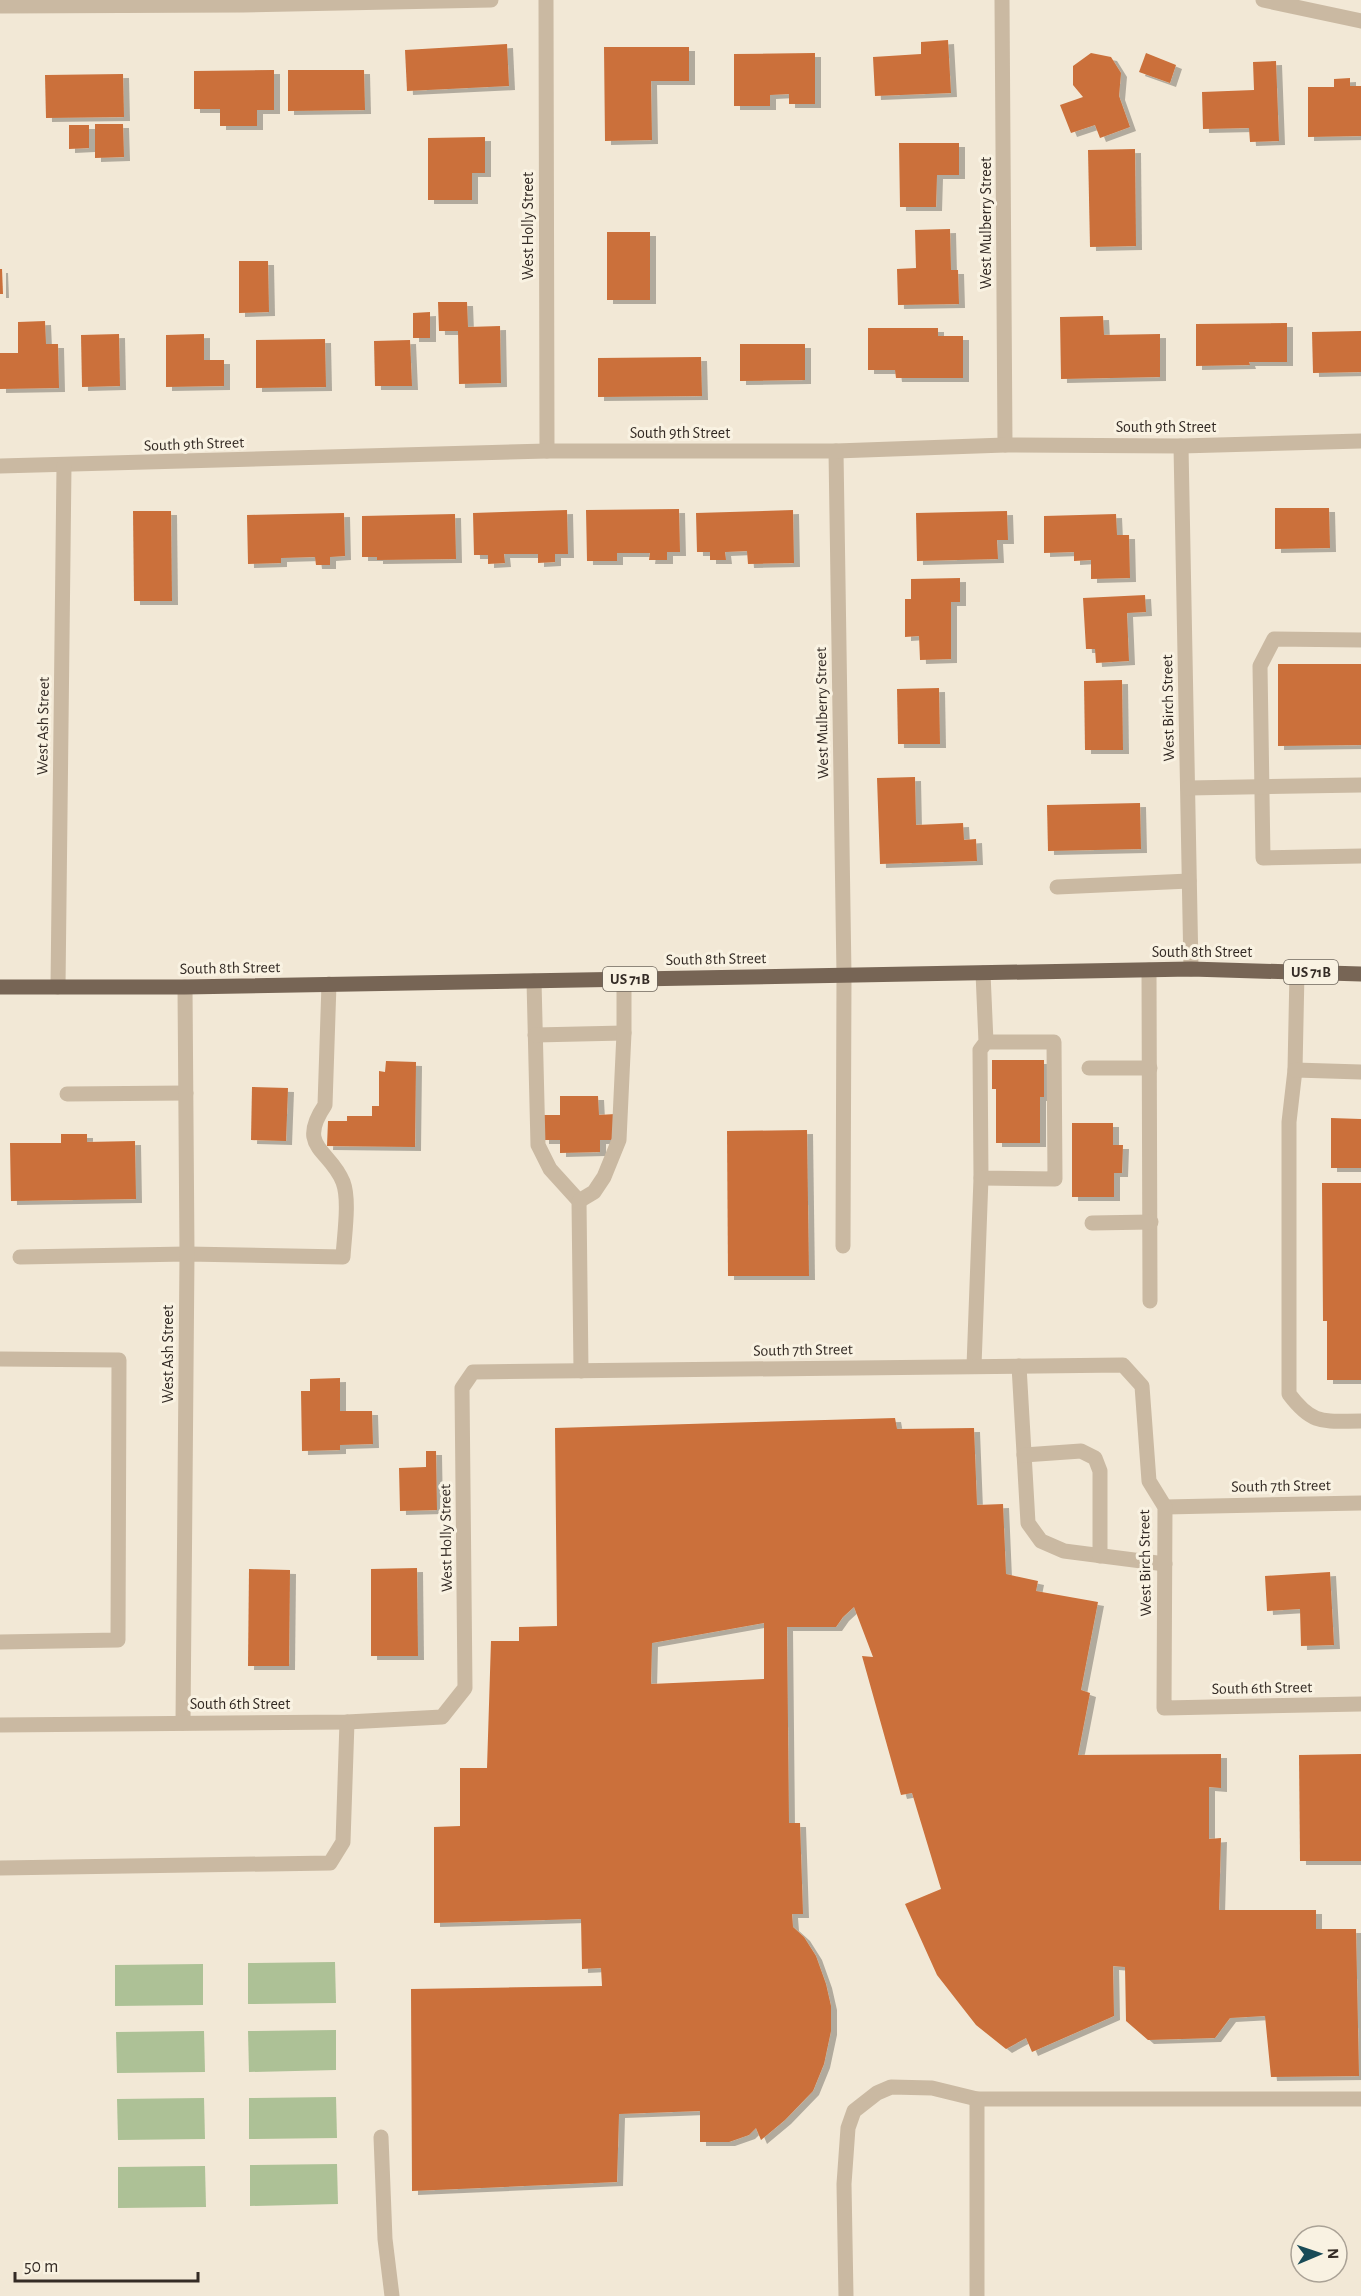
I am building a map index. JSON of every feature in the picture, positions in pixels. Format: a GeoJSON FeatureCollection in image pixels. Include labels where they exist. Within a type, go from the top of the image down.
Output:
{"type":"FeatureCollection","features":[{"type":"Feature","properties":{"kind":"main road","name":"South 8th Street"},"geometry":{"type":"LineString","coordinates":[[0,987],[185,987],[1191,969],[1361,974]]}},
{"type":"Feature","properties":{"kind":"street"},"geometry":{"type":"LineString","coordinates":[[0,6],[491,0]]}},
{"type":"Feature","properties":{"kind":"street","name":"West Holly Street"},"geometry":{"type":"LineString","coordinates":[[546,0],[547,451]]}},
{"type":"Feature","properties":{"kind":"street","name":"West Mulberry Street"},"geometry":{"type":"LineString","coordinates":[[1002,0],[1005,445]]}},
{"type":"Feature","properties":{"kind":"street"},"geometry":{"type":"LineString","coordinates":[[1263,0],[1361,21]]}},
{"type":"Feature","properties":{"kind":"street","name":"South 9th Street"},"geometry":{"type":"LineString","coordinates":[[0,466],[547,451],[836,451],[1005,445],[1181,446],[1361,441]]}},
{"type":"Feature","properties":{"kind":"street","name":"West Birch Street"},"geometry":{"type":"LineString","coordinates":[[1181,446],[1191,969]]}},
{"type":"Feature","properties":{"kind":"street","name":"West Mulberry Street"},"geometry":{"type":"LineString","coordinates":[[836,451],[844,975],[843,1246]]}},
{"type":"Feature","properties":{"kind":"street","name":"West Ash Street"},"geometry":{"type":"LineString","coordinates":[[58,987],[64,466]]}},
{"type":"Feature","properties":{"kind":"street"},"geometry":{"type":"LineString","coordinates":[[1361,640],[1274,639],[1260,666],[1263,858],[1361,856]]}},
{"type":"Feature","properties":{"kind":"street"},"geometry":{"type":"LineString","coordinates":[[1188,788],[1361,785]]}},
{"type":"Feature","properties":{"kind":"street"},"geometry":{"type":"LineString","coordinates":[[1057,887],[1189,881]]}},
{"type":"Feature","properties":{"kind":"street"},"geometry":{"type":"LineString","coordinates":[[1149,970],[1150,1301]]}},
{"type":"Feature","properties":{"kind":"street"},"geometry":{"type":"LineString","coordinates":[[1297,972],[1294,1070],[1289,1122],[1289,1394],[1302,1412],[1318,1420],[1361,1421]]}},
{"type":"Feature","properties":{"kind":"street"},"geometry":{"type":"LineString","coordinates":[[974,1366],[981,1178],[980,1050],[986,1042],[983,973]]}},
{"type":"Feature","properties":{"kind":"street"},"geometry":{"type":"LineString","coordinates":[[579,1201],[594,1192],[604,1178],[619,1140],[624,979]]}},
{"type":"Feature","properties":{"kind":"street"},"geometry":{"type":"LineString","coordinates":[[534,981],[538,1145],[550,1169],[579,1201],[581,1371]]}},
{"type":"Feature","properties":{"kind":"street"},"geometry":{"type":"LineString","coordinates":[[20,1257],[187,1254],[344,1257],[344,1184],[318,1149],[314,1130],[317,1117],[325,1105],[329,984]]}},
{"type":"Feature","properties":{"kind":"street","name":"West Ash Street"},"geometry":{"type":"LineString","coordinates":[[183,1722],[187,1254],[185,987]]}},
{"type":"Feature","properties":{"kind":"street"},"geometry":{"type":"LineString","coordinates":[[535,1035],[624,1033]]}},
{"type":"Feature","properties":{"kind":"street"},"geometry":{"type":"LineString","coordinates":[[981,1178],[1055,1179],[1054,1042],[986,1042]]}},
{"type":"Feature","properties":{"kind":"street"},"geometry":{"type":"LineString","coordinates":[[1089,1068],[1150,1068]]}},
{"type":"Feature","properties":{"kind":"street"},"geometry":{"type":"LineString","coordinates":[[1294,1070],[1361,1072]]}},
{"type":"Feature","properties":{"kind":"street"},"geometry":{"type":"LineString","coordinates":[[67,1094],[186,1093]]}},
{"type":"Feature","properties":{"kind":"street"},"geometry":{"type":"LineString","coordinates":[[1092,1223],[1151,1222]]}},
{"type":"Feature","properties":{"kind":"street"},"geometry":{"type":"LineString","coordinates":[[0,1359],[119,1360],[118,1640],[0,1642]]}},
{"type":"Feature","properties":{"kind":"street","name":"South 7th Street"},"geometry":{"type":"LineString","coordinates":[[462,1388],[473,1372],[1123,1365],[1142,1386]]}},
{"type":"Feature","properties":{"kind":"street"},"geometry":{"type":"LineString","coordinates":[[1019,1366],[1028,1523],[1041,1541],[1064,1551],[1165,1564]]}},
{"type":"Feature","properties":{"kind":"street","name":"West Birch Street"},"geometry":{"type":"LineString","coordinates":[[1142,1386],[1149,1481],[1165,1507],[1164,1708]]}},
{"type":"Feature","properties":{"kind":"street","name":"West Holly Street"},"geometry":{"type":"LineString","coordinates":[[462,1388],[465,1688]]}},
{"type":"Feature","properties":{"kind":"street"},"geometry":{"type":"LineString","coordinates":[[1024,1455],[1081,1450],[1095,1458],[1100,1471],[1100,1556]]}},
{"type":"Feature","properties":{"kind":"street","name":"South 7th Street"},"geometry":{"type":"LineString","coordinates":[[1165,1507],[1361,1503]]}},
{"type":"Feature","properties":{"kind":"street","name":"South 6th Street"},"geometry":{"type":"LineString","coordinates":[[0,1725],[347,1722],[442,1717],[465,1688]]}},
{"type":"Feature","properties":{"kind":"street","name":"South 6th Street"},"geometry":{"type":"LineString","coordinates":[[1164,1708],[1361,1704]]}},
{"type":"Feature","properties":{"kind":"street"},"geometry":{"type":"LineString","coordinates":[[0,1868],[330,1863],[343,1842],[347,1722]]}},
{"type":"Feature","properties":{"kind":"street"},"geometry":{"type":"LineString","coordinates":[[846,2296],[844,2184],[848,2128],[854,2111],[877,2093],[891,2087],[932,2088],[977,2099],[1361,2099]]}},
{"type":"Feature","properties":{"kind":"street"},"geometry":{"type":"LineString","coordinates":[[977,2099],[977,2296]]}},
{"type":"Feature","properties":{"kind":"street"},"geometry":{"type":"LineString","coordinates":[[381,2137],[386,2239],[392,2296]]}},
{"type":"Feature","properties":{"kind":"green space"},"geometry":{"type":"Polygon","coordinates":[[[335,1962],[336,2003],[248,2004],[248,1963],[335,1962]]]}},
{"type":"Feature","properties":{"kind":"green space"},"geometry":{"type":"Polygon","coordinates":[[[203,1964],[203,2005],[115,2006],[115,1965],[203,1964]]]}},
{"type":"Feature","properties":{"kind":"green space"},"geometry":{"type":"Polygon","coordinates":[[[336,2030],[336,2070],[249,2072],[248,2031],[336,2030]]]}},
{"type":"Feature","properties":{"kind":"green space"},"geometry":{"type":"Polygon","coordinates":[[[204,2031],[205,2072],[117,2073],[116,2032],[204,2031]]]}},
{"type":"Feature","properties":{"kind":"green space"},"geometry":{"type":"Polygon","coordinates":[[[336,2097],[337,2138],[249,2139],[249,2098],[336,2097]]]}},
{"type":"Feature","properties":{"kind":"green space"},"geometry":{"type":"Polygon","coordinates":[[[204,2098],[205,2139],[118,2140],[117,2099],[204,2098]]]}},
{"type":"Feature","properties":{"kind":"green space"},"geometry":{"type":"Polygon","coordinates":[[[337,2164],[338,2204],[250,2206],[250,2165],[337,2164]]]}},
{"type":"Feature","properties":{"kind":"green space"},"geometry":{"type":"Polygon","coordinates":[[[205,2166],[206,2207],[118,2208],[118,2167],[205,2166]]]}},
{"type":"Feature","properties":{"kind":"building"},"geometry":{"type":"Polygon","coordinates":[[[948,40],[951,93],[875,96],[873,57],[921,54],[921,42],[948,40]]]}},
{"type":"Feature","properties":{"kind":"building"},"geometry":{"type":"Polygon","coordinates":[[[507,44],[509,86],[407,91],[405,50],[507,44]]]}},
{"type":"Feature","properties":{"kind":"building"},"geometry":{"type":"Polygon","coordinates":[[[604,47],[689,47],[689,81],[651,81],[652,140],[605,141],[604,47]]]}},
{"type":"Feature","properties":{"kind":"building"},"geometry":{"type":"Polygon","coordinates":[[[815,53],[815,104],[789,104],[789,94],[770,95],[770,106],[734,106],[734,54],[815,53]]]}},
{"type":"Feature","properties":{"kind":"building"},"geometry":{"type":"Polygon","coordinates":[[[1091,53],[1111,57],[1121,73],[1119,96],[1130,127],[1100,138],[1095,125],[1071,133],[1060,105],[1083,97],[1073,85],[1073,66],[1091,53]]]}},
{"type":"Feature","properties":{"kind":"building"},"geometry":{"type":"Polygon","coordinates":[[[1146,53],[1176,65],[1170,83],[1139,72],[1146,53]]]}},
{"type":"Feature","properties":{"kind":"building"},"geometry":{"type":"Polygon","coordinates":[[[1276,61],[1279,141],[1250,142],[1249,128],[1203,129],[1202,92],[1254,90],[1253,62],[1276,61]]]}},
{"type":"Feature","properties":{"kind":"building"},"geometry":{"type":"Polygon","coordinates":[[[274,70],[274,110],[257,110],[257,126],[220,126],[220,109],[194,109],[194,71],[274,70]]]}},
{"type":"Feature","properties":{"kind":"building"},"geometry":{"type":"Polygon","coordinates":[[[288,70],[364,70],[365,110],[288,111],[288,70]]]}},
{"type":"Feature","properties":{"kind":"building"},"geometry":{"type":"Polygon","coordinates":[[[123,74],[124,117],[46,118],[45,75],[123,74]]]}},
{"type":"Feature","properties":{"kind":"building"},"geometry":{"type":"Polygon","coordinates":[[[1350,78],[1350,86],[1361,86],[1361,136],[1308,137],[1308,87],[1334,87],[1334,79],[1350,78]]]}},
{"type":"Feature","properties":{"kind":"building"},"geometry":{"type":"Polygon","coordinates":[[[95,124],[123,124],[124,157],[95,158],[95,124]]]}},
{"type":"Feature","properties":{"kind":"building"},"geometry":{"type":"Polygon","coordinates":[[[69,125],[89,125],[89,148],[69,149],[69,125]]]}},
{"type":"Feature","properties":{"kind":"building"},"geometry":{"type":"Polygon","coordinates":[[[485,137],[485,173],[472,173],[472,200],[428,200],[428,138],[485,137]]]}},
{"type":"Feature","properties":{"kind":"building"},"geometry":{"type":"Polygon","coordinates":[[[899,143],[959,143],[959,175],[937,175],[936,207],[900,207],[899,143]]]}},
{"type":"Feature","properties":{"kind":"building"},"geometry":{"type":"Polygon","coordinates":[[[1135,149],[1136,246],[1090,247],[1088,150],[1135,149]]]}},
{"type":"Feature","properties":{"kind":"building"},"geometry":{"type":"Polygon","coordinates":[[[950,229],[951,270],[958,270],[959,304],[898,305],[897,269],[916,268],[915,230],[950,229]]]}},
{"type":"Feature","properties":{"kind":"building"},"geometry":{"type":"Polygon","coordinates":[[[607,232],[650,232],[650,300],[607,300],[607,232]]]}},
{"type":"Feature","properties":{"kind":"building"},"geometry":{"type":"Polygon","coordinates":[[[239,261],[268,261],[269,312],[239,313],[239,261]]]}},
{"type":"Feature","properties":{"kind":"building"},"geometry":{"type":"Polygon","coordinates":[[[0,269],[2,269],[3,294],[0,294],[0,269]]]}},
{"type":"Feature","properties":{"kind":"building"},"geometry":{"type":"Polygon","coordinates":[[[438,302],[467,302],[468,327],[500,326],[501,383],[459,384],[458,331],[439,331],[438,302]]]}},
{"type":"Feature","properties":{"kind":"building"},"geometry":{"type":"Polygon","coordinates":[[[430,312],[430,338],[413,338],[413,313],[430,312]]]}},
{"type":"Feature","properties":{"kind":"building"},"geometry":{"type":"Polygon","coordinates":[[[1103,316],[1104,335],[1160,334],[1160,377],[1061,379],[1060,317],[1103,316]]]}},
{"type":"Feature","properties":{"kind":"building"},"geometry":{"type":"Polygon","coordinates":[[[45,321],[46,344],[58,344],[59,388],[0,389],[0,353],[18,353],[18,322],[45,321]]]}},
{"type":"Feature","properties":{"kind":"building"},"geometry":{"type":"Polygon","coordinates":[[[1287,323],[1287,362],[1196,366],[1196,324],[1287,323]]]}},
{"type":"Feature","properties":{"kind":"building"},"geometry":{"type":"Polygon","coordinates":[[[868,328],[938,328],[938,336],[963,336],[963,378],[896,378],[895,370],[868,370],[868,328]]]}},
{"type":"Feature","properties":{"kind":"building"},"geometry":{"type":"Polygon","coordinates":[[[1361,331],[1361,372],[1313,373],[1312,332],[1361,331]]]}},
{"type":"Feature","properties":{"kind":"building"},"geometry":{"type":"Polygon","coordinates":[[[119,334],[120,386],[82,387],[81,335],[119,334]]]}},
{"type":"Feature","properties":{"kind":"building"},"geometry":{"type":"Polygon","coordinates":[[[204,334],[204,360],[224,360],[224,386],[166,387],[166,335],[204,334]]]}},
{"type":"Feature","properties":{"kind":"building"},"geometry":{"type":"Polygon","coordinates":[[[325,339],[326,387],[256,388],[256,340],[325,339]]]}},
{"type":"Feature","properties":{"kind":"building"},"geometry":{"type":"Polygon","coordinates":[[[410,340],[412,386],[375,386],[374,341],[410,340]]]}},
{"type":"Feature","properties":{"kind":"building"},"geometry":{"type":"Polygon","coordinates":[[[740,344],[805,344],[805,380],[740,381],[740,344]]]}},
{"type":"Feature","properties":{"kind":"building"},"geometry":{"type":"Polygon","coordinates":[[[701,357],[702,396],[598,397],[598,358],[701,357]]]}},
{"type":"Feature","properties":{"kind":"building"},"geometry":{"type":"Polygon","coordinates":[[[1275,508],[1329,508],[1330,548],[1275,549],[1275,508]]]}},
{"type":"Feature","properties":{"kind":"building"},"geometry":{"type":"Polygon","coordinates":[[[679,509],[680,552],[667,552],[667,560],[649,560],[650,553],[617,553],[617,561],[587,561],[586,510],[679,509]]]}},
{"type":"Feature","properties":{"kind":"building"},"geometry":{"type":"Polygon","coordinates":[[[567,510],[568,554],[555,554],[555,562],[538,563],[538,554],[504,554],[505,563],[488,564],[488,555],[474,555],[473,513],[567,510]]]}},
{"type":"Feature","properties":{"kind":"building"},"geometry":{"type":"Polygon","coordinates":[[[793,510],[794,563],[748,564],[747,551],[725,552],[726,560],[710,560],[710,552],[697,552],[696,513],[793,510]]]}},
{"type":"Feature","properties":{"kind":"building"},"geometry":{"type":"Polygon","coordinates":[[[133,511],[171,511],[172,601],[134,601],[133,511]]]}},
{"type":"Feature","properties":{"kind":"building"},"geometry":{"type":"Polygon","coordinates":[[[1007,511],[1008,540],[997,540],[998,559],[917,561],[916,513],[1007,511]]]}},
{"type":"Feature","properties":{"kind":"building"},"geometry":{"type":"Polygon","coordinates":[[[344,513],[345,556],[330,557],[330,565],[316,565],[315,557],[281,558],[281,563],[248,564],[247,515],[344,513]]]}},
{"type":"Feature","properties":{"kind":"building"},"geometry":{"type":"Polygon","coordinates":[[[455,514],[456,559],[377,560],[377,557],[362,557],[362,516],[455,514]]]}},
{"type":"Feature","properties":{"kind":"building"},"geometry":{"type":"Polygon","coordinates":[[[1116,514],[1117,535],[1129,535],[1130,578],[1091,579],[1091,560],[1074,561],[1074,552],[1044,553],[1044,516],[1116,514]]]}},
{"type":"Feature","properties":{"kind":"building"},"geometry":{"type":"Polygon","coordinates":[[[960,578],[960,602],[951,602],[951,659],[920,660],[919,636],[905,637],[905,599],[911,599],[911,579],[960,578]]]}},
{"type":"Feature","properties":{"kind":"building"},"geometry":{"type":"Polygon","coordinates":[[[1145,595],[1146,612],[1127,613],[1129,661],[1096,663],[1095,649],[1086,649],[1083,598],[1145,595]]]}},
{"type":"Feature","properties":{"kind":"building"},"geometry":{"type":"Polygon","coordinates":[[[1278,664],[1361,664],[1361,745],[1278,746],[1278,664]]]}},
{"type":"Feature","properties":{"kind":"building"},"geometry":{"type":"Polygon","coordinates":[[[1122,680],[1123,750],[1085,750],[1084,681],[1122,680]]]}},
{"type":"Feature","properties":{"kind":"building"},"geometry":{"type":"Polygon","coordinates":[[[939,688],[940,744],[898,744],[897,689],[939,688]]]}},
{"type":"Feature","properties":{"kind":"building"},"geometry":{"type":"Polygon","coordinates":[[[915,777],[916,825],[963,823],[964,840],[976,839],[977,861],[880,864],[877,778],[915,777]]]}},
{"type":"Feature","properties":{"kind":"building"},"geometry":{"type":"Polygon","coordinates":[[[1140,803],[1141,849],[1048,851],[1047,805],[1140,803]]]}},
{"type":"Feature","properties":{"kind":"building"},"geometry":{"type":"Polygon","coordinates":[[[992,1060],[1044,1060],[1044,1097],[1040,1097],[1040,1143],[996,1143],[996,1089],[992,1089],[992,1060]]]}},
{"type":"Feature","properties":{"kind":"building"},"geometry":{"type":"Polygon","coordinates":[[[386,1061],[416,1062],[415,1147],[327,1146],[328,1121],[347,1121],[347,1116],[372,1116],[372,1106],[379,1106],[379,1071],[385,1072],[386,1061]]]}},
{"type":"Feature","properties":{"kind":"building"},"geometry":{"type":"Polygon","coordinates":[[[252,1087],[288,1088],[286,1141],[251,1140],[252,1087]]]}},
{"type":"Feature","properties":{"kind":"building"},"geometry":{"type":"Polygon","coordinates":[[[560,1096],[598,1096],[599,1115],[615,1114],[615,1140],[600,1140],[600,1152],[560,1153],[560,1140],[543,1140],[543,1115],[560,1115],[560,1096]]]}},
{"type":"Feature","properties":{"kind":"building"},"geometry":{"type":"Polygon","coordinates":[[[1331,1118],[1361,1119],[1361,1168],[1331,1168],[1331,1118]]]}},
{"type":"Feature","properties":{"kind":"building"},"geometry":{"type":"Polygon","coordinates":[[[1072,1123],[1113,1123],[1113,1145],[1123,1145],[1122,1173],[1114,1173],[1114,1197],[1072,1197],[1072,1123]]]}},
{"type":"Feature","properties":{"kind":"building"},"geometry":{"type":"Polygon","coordinates":[[[807,1130],[809,1276],[728,1276],[727,1131],[807,1130]]]}},
{"type":"Feature","properties":{"kind":"building"},"geometry":{"type":"Polygon","coordinates":[[[61,1134],[87,1134],[87,1142],[135,1141],[136,1199],[11,1201],[10,1143],[61,1143],[61,1134]]]}},
{"type":"Feature","properties":{"kind":"building"},"geometry":{"type":"Polygon","coordinates":[[[1322,1183],[1361,1183],[1361,1380],[1327,1380],[1327,1321],[1323,1321],[1322,1183]]]}},
{"type":"Feature","properties":{"kind":"building"},"geometry":{"type":"Polygon","coordinates":[[[340,1378],[340,1411],[372,1411],[373,1444],[340,1445],[340,1450],[302,1451],[301,1391],[310,1391],[310,1379],[340,1378]]]}},
{"type":"Feature","properties":{"kind":"building"},"geometry":{"type":"Polygon","coordinates":[[[895,1418],[897,1429],[974,1428],[977,1505],[1003,1504],[1006,1574],[1038,1581],[1036,1591],[1098,1602],[1081,1690],[1090,1693],[1078,1755],[1221,1754],[1221,1788],[1209,1787],[1209,1839],[1221,1838],[1219,1910],[1316,1910],[1316,1929],[1356,1929],[1359,2076],[1271,2077],[1265,2016],[1230,2018],[1215,2038],[1148,2040],[1126,2021],[1125,1967],[1113,1966],[1114,2016],[1032,2052],[1026,2038],[1006,2049],[976,2025],[937,1975],[905,1904],[941,1889],[912,1793],[901,1795],[862,1656],[873,1657],[854,1607],[836,1627],[787,1627],[789,1823],[800,1823],[803,1914],[792,1914],[793,1927],[804,1937],[816,1956],[831,2006],[831,2031],[824,2064],[813,2091],[785,2120],[761,2140],[756,2128],[749,2135],[729,2142],[700,2142],[700,2111],[619,2114],[617,2182],[412,2191],[411,1989],[602,1986],[601,1968],[582,1969],[581,1919],[434,1923],[434,1827],[460,1826],[460,1768],[487,1768],[491,1641],[519,1641],[519,1627],[557,1626],[555,1428],[895,1418]],[[764,1623],[652,1643],[651,1684],[764,1679],[764,1623]]]}},
{"type":"Feature","properties":{"kind":"building"},"geometry":{"type":"Polygon","coordinates":[[[426,1451],[436,1451],[437,1510],[400,1511],[399,1468],[426,1467],[426,1451]]]}},
{"type":"Feature","properties":{"kind":"building"},"geometry":{"type":"Polygon","coordinates":[[[417,1568],[418,1656],[371,1656],[371,1569],[417,1568]]]}},
{"type":"Feature","properties":{"kind":"building"},"geometry":{"type":"Polygon","coordinates":[[[249,1569],[290,1570],[289,1666],[248,1666],[249,1569]]]}},
{"type":"Feature","properties":{"kind":"building"},"geometry":{"type":"Polygon","coordinates":[[[1330,1572],[1334,1645],[1301,1646],[1300,1609],[1267,1611],[1265,1576],[1330,1572]]]}},
{"type":"Feature","properties":{"kind":"building"},"geometry":{"type":"Polygon","coordinates":[[[1361,1754],[1361,1861],[1300,1861],[1299,1755],[1361,1754]]]}}]}
